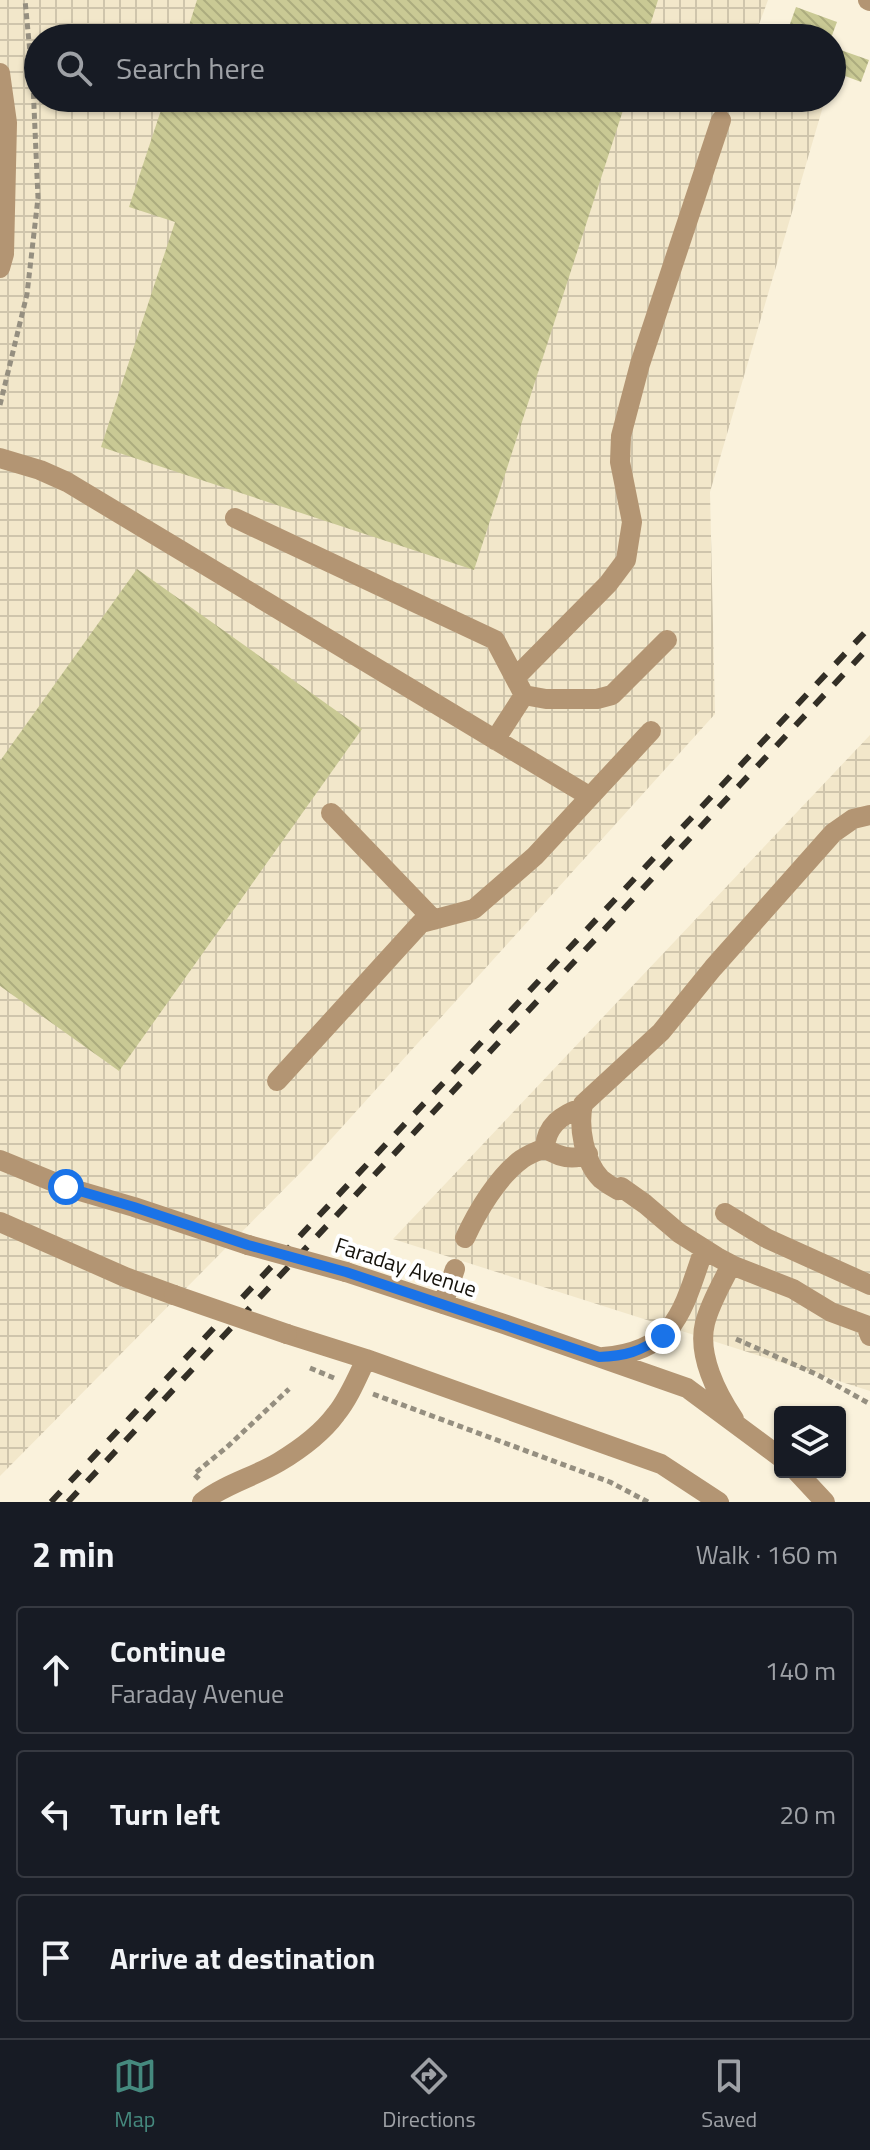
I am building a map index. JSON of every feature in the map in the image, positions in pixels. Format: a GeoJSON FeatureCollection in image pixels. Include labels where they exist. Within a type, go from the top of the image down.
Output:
{"type":"FeatureCollection","features":[{"type":"Feature","properties":{"kind":"street"},"geometry":{"type":"LineString","coordinates":[[0,73],[7,123],[4,254],[0,268]]}},
{"type":"Feature","properties":{"kind":"street"},"geometry":{"type":"LineString","coordinates":[[495,740],[520,686],[626,560],[632,522],[620,462],[621,436],[640,364],[721,120]]}},
{"type":"Feature","properties":{"kind":"street"},"geometry":{"type":"LineString","coordinates":[[0,458],[67,482],[589,796]]}},
{"type":"Feature","properties":{"kind":"street"},"geometry":{"type":"LineString","coordinates":[[235,518],[495,640],[520,686],[546,699],[597,699],[612,695],[667,640]]}},
{"type":"Feature","properties":{"kind":"street"},"geometry":{"type":"LineString","coordinates":[[277,1081],[421,923],[474,909],[535,856],[651,731]]}},
{"type":"Feature","properties":{"kind":"street"},"geometry":{"type":"LineString","coordinates":[[331,813],[434,920]]}},
{"type":"Feature","properties":{"kind":"street"},"geometry":{"type":"LineString","coordinates":[[870,815],[853,819],[833,833],[713,968],[661,1032],[583,1104],[580,1115],[588,1154],[602,1179],[618,1190],[621,1187],[679,1233],[731,1265],[793,1289],[831,1312],[866,1325],[870,1336]]}},
{"type":"Feature","properties":{"kind":"street"},"geometry":{"type":"LineString","coordinates":[[545,1148],[545,1136],[559,1118],[582,1108]]}},
{"type":"Feature","properties":{"kind":"street"},"geometry":{"type":"LineString","coordinates":[[545,1148],[567,1157],[578,1158],[588,1154]]}},
{"type":"Feature","properties":{"kind":"street"},"geometry":{"type":"LineString","coordinates":[[465,1238],[476,1214],[496,1186],[521,1160],[545,1148]]}},
{"type":"Feature","properties":{"kind":"street","name":"Faraday Avenue"},"geometry":{"type":"LineString","coordinates":[[0,1160],[66,1187],[248,1245],[346,1272],[687,1388],[774,1452]]}},
{"type":"Feature","properties":{"kind":"street"},"geometry":{"type":"LineString","coordinates":[[725,1213],[766,1238],[870,1285]]}},
{"type":"Feature","properties":{"kind":"street"},"geometry":{"type":"LineString","coordinates":[[0,1222],[174,1295],[366,1359],[661,1464],[719,1502]]}},
{"type":"Feature","properties":{"kind":"street"},"geometry":{"type":"LineString","coordinates":[[599,1357],[624,1356],[647,1347],[672,1328],[683,1309],[704,1249]]}},
{"type":"Feature","properties":{"kind":"street"},"geometry":{"type":"LineString","coordinates":[[731,1265],[704,1325],[704,1349],[725,1405],[736,1423]]}},
{"type":"Feature","properties":{"kind":"street"},"geometry":{"type":"LineString","coordinates":[[443,1304],[455,1269]]}},
{"type":"Feature","properties":{"kind":"street"},"geometry":{"type":"LineString","coordinates":[[207,1498],[279,1462],[313,1437],[336,1415],[366,1359]]}},
{"type":"Feature","properties":{"kind":"street"},"geometry":{"type":"LineString","coordinates":[[803,1478],[825,1502]]}},
{"type":"Feature","properties":{"kind":"path"},"geometry":{"type":"LineString","coordinates":[[736,1339],[818,1375],[870,1404]]}},
{"type":"Feature","properties":{"kind":"path"},"geometry":{"type":"LineString","coordinates":[[353,1387],[610,1482],[648,1502]]}},
{"type":"Feature","properties":{"kind":"path"},"geometry":{"type":"LineString","coordinates":[[207,1498],[194,1474],[289,1389]]}},
{"type":"Feature","properties":{"kind":"shaded area"},"geometry":{"type":"Polygon","coordinates":[[[0,0],[768,0],[759,24],[24,24],[24,112],[821,112],[710,492],[715,714],[305,1168],[0,1476],[0,0]]]}},
{"type":"Feature","properties":{"kind":"shaded area"},"geometry":{"type":"Polygon","coordinates":[[[870,735],[870,1391],[393,1239],[870,735]]]}},
{"type":"Feature","properties":{"kind":"building"},"geometry":{"type":"Polygon","coordinates":[[[197,0],[658,0],[650,24],[189,24],[197,0]]]}},
{"type":"Feature","properties":{"kind":"building"},"geometry":{"type":"Polygon","coordinates":[[[796,7],[837,22],[836,24],[790,24],[796,7]]]}},
{"type":"Feature","properties":{"kind":"building"},"geometry":{"type":"Polygon","coordinates":[[[846,52],[869,60],[861,82],[846,76],[846,52]]]}},
{"type":"Feature","properties":{"kind":"building"},"geometry":{"type":"Polygon","coordinates":[[[160,112],[622,112],[474,570],[101,447],[175,222],[129,207],[160,112]]]}},
{"type":"Feature","properties":{"kind":"building"},"geometry":{"type":"Polygon","coordinates":[[[137,569],[362,729],[119,1071],[0,986],[0,761],[137,569]]]}},
{"type":"Feature","properties":{"kind":"railway"},"geometry":{"type":"LineString","coordinates":[[51,1502],[870,627]]}},
{"type":"Feature","properties":{"kind":"railway"},"geometry":{"type":"LineString","coordinates":[[68,1502],[870,646]]}},
{"type":"Feature","properties":{"kind":"route"},"geometry":{"type":"LineString","coordinates":[[66,1187],[248,1245],[346,1272],[599,1357],[624,1356],[647,1347],[663,1336]]}}]}
